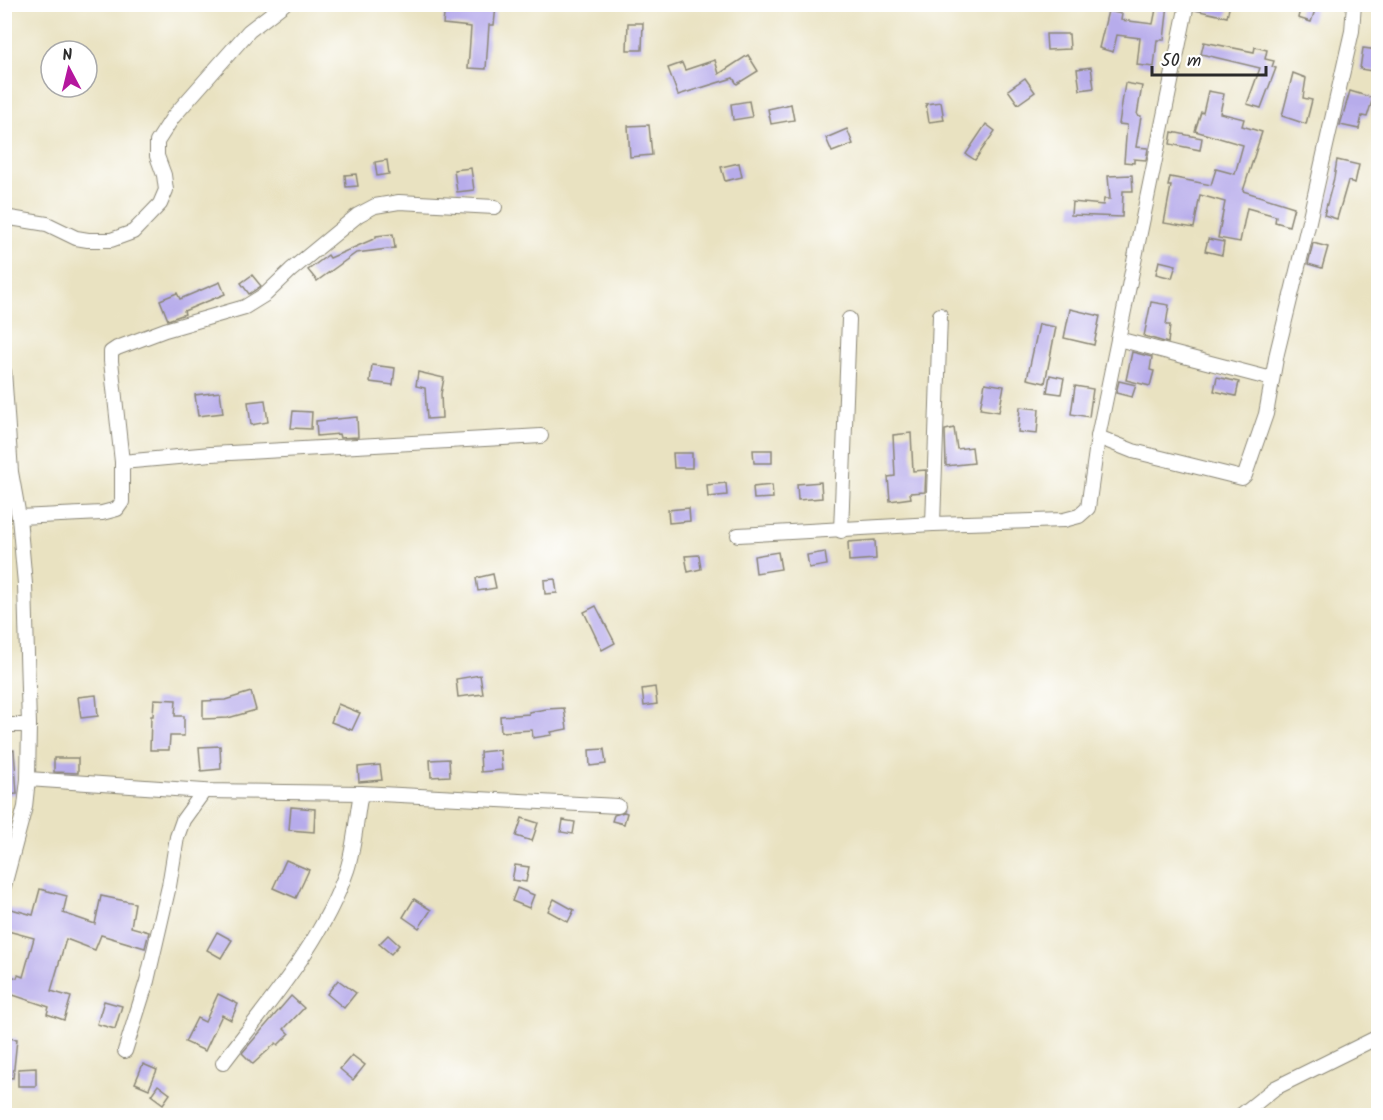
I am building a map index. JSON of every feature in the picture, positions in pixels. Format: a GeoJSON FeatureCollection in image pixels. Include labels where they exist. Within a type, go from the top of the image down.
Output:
{"type":"FeatureCollection","features":[{"type":"Feature","properties":{"kind":"street"},"geometry":{"type":"LineString","coordinates":[[4,217],[47,224],[76,238],[88,240],[111,240],[133,232],[160,204],[166,189],[157,156],[158,142],[173,117],[249,31],[284,4]]}},
{"type":"Feature","properties":{"kind":"street"},"geometry":{"type":"LineString","coordinates":[[738,535],[841,531],[933,524],[1064,520],[1079,516],[1088,508],[1098,437],[1187,4]]}},
{"type":"Feature","properties":{"kind":"street"},"geometry":{"type":"LineString","coordinates":[[1098,437],[1133,451],[1242,478],[1247,470],[1266,414],[1272,379],[1352,31],[1354,4]]}},
{"type":"Feature","properties":{"kind":"street"},"geometry":{"type":"LineString","coordinates":[[19,517],[102,513],[117,509],[122,502],[122,462],[111,361],[111,352],[117,348],[154,334],[245,307],[266,294],[291,270],[358,215],[375,206],[399,202],[495,207]]}},
{"type":"Feature","properties":{"kind":"street"},"geometry":{"type":"LineString","coordinates":[[933,524],[939,315]]}},
{"type":"Feature","properties":{"kind":"street"},"geometry":{"type":"LineString","coordinates":[[841,531],[849,319]]}},
{"type":"Feature","properties":{"kind":"street"},"geometry":{"type":"LineString","coordinates":[[1118,339],[1272,379]]}},
{"type":"Feature","properties":{"kind":"street"},"geometry":{"type":"LineString","coordinates":[[4,370],[8,473],[19,517],[25,584],[29,725],[28,779],[19,834],[4,886]]}},
{"type":"Feature","properties":{"kind":"street"},"geometry":{"type":"LineString","coordinates":[[122,462],[211,454],[541,436]]}},
{"type":"Feature","properties":{"kind":"street"},"geometry":{"type":"LineString","coordinates":[[4,725],[29,725]]}},
{"type":"Feature","properties":{"kind":"street"},"geometry":{"type":"LineString","coordinates":[[28,779],[204,791],[361,793],[618,806]]}},
{"type":"Feature","properties":{"kind":"street"},"geometry":{"type":"LineString","coordinates":[[125,1052],[147,981],[169,886],[177,837],[183,820],[204,791]]}},
{"type":"Feature","properties":{"kind":"street"},"geometry":{"type":"LineString","coordinates":[[223,1063],[301,959],[338,894],[348,868],[361,793]]}},
{"type":"Feature","properties":{"kind":"street"},"geometry":{"type":"LineString","coordinates":[[1240,1116],[1275,1088],[1378,1037]]}},
{"type":"Feature","properties":{"kind":"building"},"geometry":{"type":"Polygon","coordinates":[[[1157,4],[1168,4],[1164,40],[1157,40],[1154,67],[1137,65],[1140,38],[1117,35],[1113,52],[1099,48],[1108,11],[1122,14],[1121,20],[1153,24],[1157,4]]]}},
{"type":"Feature","properties":{"kind":"building"},"geometry":{"type":"Polygon","coordinates":[[[1196,4],[1230,4],[1227,17],[1195,10],[1196,4]]]}},
{"type":"Feature","properties":{"kind":"building"},"geometry":{"type":"Polygon","coordinates":[[[1301,4],[1317,4],[1311,22],[1298,18],[1301,4]]]}},
{"type":"Feature","properties":{"kind":"building"},"geometry":{"type":"Polygon","coordinates":[[[475,5],[496,6],[494,25],[489,25],[486,69],[468,68],[471,27],[443,24],[445,6],[474,9],[475,5]]]}},
{"type":"Feature","properties":{"kind":"building"},"geometry":{"type":"Polygon","coordinates":[[[628,23],[643,23],[642,50],[627,50],[628,23]]]}},
{"type":"Feature","properties":{"kind":"building"},"geometry":{"type":"Polygon","coordinates":[[[1046,34],[1069,34],[1070,49],[1047,50],[1046,34]]]}},
{"type":"Feature","properties":{"kind":"building"},"geometry":{"type":"Polygon","coordinates":[[[1204,42],[1254,52],[1255,47],[1267,50],[1265,59],[1274,61],[1272,67],[1276,68],[1261,108],[1247,104],[1260,68],[1201,54],[1204,42]]]}},
{"type":"Feature","properties":{"kind":"building"},"geometry":{"type":"Polygon","coordinates":[[[1363,48],[1378,50],[1378,72],[1360,69],[1363,48]]]}},
{"type":"Feature","properties":{"kind":"building"},"geometry":{"type":"Polygon","coordinates":[[[748,55],[758,71],[737,84],[733,78],[678,95],[668,68],[682,63],[685,70],[715,60],[719,74],[748,55]]]}},
{"type":"Feature","properties":{"kind":"building"},"geometry":{"type":"Polygon","coordinates":[[[1091,67],[1094,88],[1080,90],[1077,69],[1091,67]]]}},
{"type":"Feature","properties":{"kind":"building"},"geometry":{"type":"Polygon","coordinates":[[[1293,73],[1306,78],[1303,98],[1312,100],[1306,124],[1282,116],[1293,73]]]}},
{"type":"Feature","properties":{"kind":"building"},"geometry":{"type":"Polygon","coordinates":[[[1025,78],[1035,92],[1018,104],[1008,90],[1025,78]]]}},
{"type":"Feature","properties":{"kind":"building"},"geometry":{"type":"Polygon","coordinates":[[[1125,83],[1142,86],[1137,115],[1141,116],[1136,147],[1148,149],[1146,160],[1134,159],[1134,163],[1124,162],[1127,125],[1119,124],[1125,83]]]}},
{"type":"Feature","properties":{"kind":"building"},"geometry":{"type":"Polygon","coordinates":[[[1208,91],[1224,94],[1220,113],[1244,119],[1242,126],[1262,132],[1243,191],[1294,207],[1289,226],[1275,222],[1276,216],[1247,208],[1240,242],[1218,238],[1225,202],[1200,195],[1194,228],[1164,223],[1171,186],[1168,186],[1170,177],[1211,185],[1216,169],[1235,174],[1243,145],[1195,131],[1201,112],[1203,113],[1208,91]]]}},
{"type":"Feature","properties":{"kind":"building"},"geometry":{"type":"Polygon","coordinates":[[[1350,91],[1373,98],[1367,117],[1362,116],[1359,129],[1340,125],[1350,91]]]}},
{"type":"Feature","properties":{"kind":"building"},"geometry":{"type":"Polygon","coordinates":[[[749,101],[752,117],[733,120],[731,104],[749,101]]]}},
{"type":"Feature","properties":{"kind":"building"},"geometry":{"type":"Polygon","coordinates":[[[941,102],[944,120],[929,122],[926,104],[941,102]]]}},
{"type":"Feature","properties":{"kind":"building"},"geometry":{"type":"Polygon","coordinates":[[[791,104],[794,120],[771,124],[768,109],[791,104]]]}},
{"type":"Feature","properties":{"kind":"building"},"geometry":{"type":"Polygon","coordinates":[[[986,124],[995,131],[975,160],[966,154],[986,124]]]}},
{"type":"Feature","properties":{"kind":"building"},"geometry":{"type":"Polygon","coordinates":[[[649,125],[652,155],[630,157],[628,126],[649,125]]]}},
{"type":"Feature","properties":{"kind":"building"},"geometry":{"type":"Polygon","coordinates":[[[847,129],[853,144],[832,152],[826,138],[847,129]]]}},
{"type":"Feature","properties":{"kind":"building"},"geometry":{"type":"Polygon","coordinates":[[[1172,132],[1202,138],[1200,150],[1170,144],[1172,132]]]}},
{"type":"Feature","properties":{"kind":"building"},"geometry":{"type":"Polygon","coordinates":[[[387,160],[389,174],[377,176],[375,162],[387,160]]]}},
{"type":"Feature","properties":{"kind":"building"},"geometry":{"type":"Polygon","coordinates":[[[1337,160],[1359,165],[1355,183],[1348,181],[1337,219],[1324,215],[1337,160]]]}},
{"type":"Feature","properties":{"kind":"building"},"geometry":{"type":"Polygon","coordinates":[[[739,163],[742,177],[725,181],[721,167],[739,163]]]}},
{"type":"Feature","properties":{"kind":"building"},"geometry":{"type":"Polygon","coordinates":[[[471,168],[474,190],[457,192],[454,170],[471,168]]]}},
{"type":"Feature","properties":{"kind":"building"},"geometry":{"type":"Polygon","coordinates":[[[356,174],[358,186],[346,187],[345,175],[356,174]]]}},
{"type":"Feature","properties":{"kind":"building"},"geometry":{"type":"Polygon","coordinates":[[[1132,175],[1133,191],[1123,191],[1122,217],[1071,215],[1072,202],[1103,205],[1104,199],[1110,199],[1108,176],[1132,175]]]}},
{"type":"Feature","properties":{"kind":"building"},"geometry":{"type":"Polygon","coordinates":[[[393,234],[395,248],[356,253],[317,281],[308,270],[328,255],[330,258],[376,238],[376,236],[393,234]]]}},
{"type":"Feature","properties":{"kind":"building"},"geometry":{"type":"Polygon","coordinates":[[[1208,239],[1224,242],[1222,255],[1205,251],[1208,239]]]}},
{"type":"Feature","properties":{"kind":"building"},"geometry":{"type":"Polygon","coordinates":[[[1313,243],[1328,247],[1322,268],[1308,264],[1313,243]]]}},
{"type":"Feature","properties":{"kind":"building"},"geometry":{"type":"Polygon","coordinates":[[[1159,261],[1176,265],[1172,278],[1156,274],[1159,261]]]}},
{"type":"Feature","properties":{"kind":"building"},"geometry":{"type":"Polygon","coordinates":[[[252,275],[261,286],[249,294],[241,283],[252,275]]]}},
{"type":"Feature","properties":{"kind":"building"},"geometry":{"type":"Polygon","coordinates":[[[220,282],[225,294],[168,320],[160,300],[177,293],[180,299],[220,282]]]}},
{"type":"Feature","properties":{"kind":"building"},"geometry":{"type":"Polygon","coordinates":[[[1151,302],[1169,305],[1166,325],[1170,325],[1168,343],[1144,336],[1151,302]]]}},
{"type":"Feature","properties":{"kind":"building"},"geometry":{"type":"Polygon","coordinates":[[[1070,309],[1100,316],[1094,345],[1064,338],[1070,309]]]}},
{"type":"Feature","properties":{"kind":"building"},"geometry":{"type":"Polygon","coordinates":[[[1039,324],[1056,327],[1045,383],[1027,379],[1039,324]]]}},
{"type":"Feature","properties":{"kind":"building"},"geometry":{"type":"Polygon","coordinates":[[[1132,352],[1152,357],[1150,370],[1154,371],[1150,386],[1126,380],[1132,352]]]}},
{"type":"Feature","properties":{"kind":"building"},"geometry":{"type":"Polygon","coordinates":[[[372,365],[395,368],[393,385],[370,382],[372,365]]]}},
{"type":"Feature","properties":{"kind":"building"},"geometry":{"type":"Polygon","coordinates":[[[418,372],[444,378],[441,394],[442,418],[427,419],[425,388],[416,386],[418,372]]]}},
{"type":"Feature","properties":{"kind":"building"},"geometry":{"type":"Polygon","coordinates":[[[1050,375],[1064,378],[1061,394],[1047,392],[1050,375]]]}},
{"type":"Feature","properties":{"kind":"building"},"geometry":{"type":"Polygon","coordinates":[[[1217,377],[1239,382],[1236,396],[1214,391],[1217,377]]]}},
{"type":"Feature","properties":{"kind":"building"},"geometry":{"type":"Polygon","coordinates":[[[1119,381],[1136,385],[1132,397],[1116,393],[1119,381]]]}},
{"type":"Feature","properties":{"kind":"building"},"geometry":{"type":"Polygon","coordinates":[[[985,383],[1004,386],[999,412],[980,409],[985,383]]]}},
{"type":"Feature","properties":{"kind":"building"},"geometry":{"type":"Polygon","coordinates":[[[1075,386],[1093,389],[1089,417],[1071,414],[1075,386]]]}},
{"type":"Feature","properties":{"kind":"building"},"geometry":{"type":"Polygon","coordinates":[[[220,392],[223,413],[198,416],[195,395],[220,392]]]}},
{"type":"Feature","properties":{"kind":"building"},"geometry":{"type":"Polygon","coordinates":[[[265,400],[268,422],[251,425],[248,402],[265,400]]]}},
{"type":"Feature","properties":{"kind":"building"},"geometry":{"type":"Polygon","coordinates":[[[1020,407],[1039,409],[1037,434],[1018,432],[1020,407]]]}},
{"type":"Feature","properties":{"kind":"building"},"geometry":{"type":"Polygon","coordinates":[[[293,411],[312,412],[311,429],[291,428],[293,411]]]}},
{"type":"Feature","properties":{"kind":"building"},"geometry":{"type":"Polygon","coordinates":[[[357,417],[358,437],[340,438],[339,434],[317,436],[316,421],[357,417]]]}},
{"type":"Feature","properties":{"kind":"building"},"geometry":{"type":"Polygon","coordinates":[[[954,428],[957,449],[972,447],[974,463],[946,466],[945,430],[954,428]]]}},
{"type":"Feature","properties":{"kind":"building"},"geometry":{"type":"Polygon","coordinates":[[[911,433],[913,471],[926,470],[925,492],[910,493],[911,498],[890,501],[888,477],[895,476],[893,435],[911,433]]]}},
{"type":"Feature","properties":{"kind":"building"},"geometry":{"type":"Polygon","coordinates":[[[753,450],[772,450],[772,463],[754,463],[753,450]]]}},
{"type":"Feature","properties":{"kind":"building"},"geometry":{"type":"Polygon","coordinates":[[[673,453],[692,453],[692,468],[674,468],[673,453]]]}},
{"type":"Feature","properties":{"kind":"building"},"geometry":{"type":"Polygon","coordinates":[[[821,482],[822,498],[798,500],[797,484],[821,482]]]}},
{"type":"Feature","properties":{"kind":"building"},"geometry":{"type":"Polygon","coordinates":[[[726,483],[727,495],[708,497],[707,485],[726,483]]]}},
{"type":"Feature","properties":{"kind":"building"},"geometry":{"type":"Polygon","coordinates":[[[772,485],[773,498],[754,499],[753,487],[772,485]]]}},
{"type":"Feature","properties":{"kind":"building"},"geometry":{"type":"Polygon","coordinates":[[[689,508],[690,521],[669,523],[668,510],[689,508]]]}},
{"type":"Feature","properties":{"kind":"building"},"geometry":{"type":"Polygon","coordinates":[[[875,540],[876,559],[849,561],[848,542],[875,540]]]}},
{"type":"Feature","properties":{"kind":"building"},"geometry":{"type":"Polygon","coordinates":[[[778,552],[781,569],[756,573],[754,556],[778,552]]]}},
{"type":"Feature","properties":{"kind":"building"},"geometry":{"type":"Polygon","coordinates":[[[825,552],[827,565],[809,568],[807,555],[825,552]]]}},
{"type":"Feature","properties":{"kind":"building"},"geometry":{"type":"Polygon","coordinates":[[[699,555],[701,569],[688,572],[685,556],[699,555]]]}},
{"type":"Feature","properties":{"kind":"building"},"geometry":{"type":"Polygon","coordinates":[[[493,574],[496,588],[478,591],[476,578],[493,574]]]}},
{"type":"Feature","properties":{"kind":"building"},"geometry":{"type":"Polygon","coordinates":[[[555,579],[557,593],[545,594],[544,580],[555,579]]]}},
{"type":"Feature","properties":{"kind":"building"},"geometry":{"type":"Polygon","coordinates":[[[596,606],[615,643],[602,650],[584,612],[596,606]]]}},
{"type":"Feature","properties":{"kind":"building"},"geometry":{"type":"Polygon","coordinates":[[[480,675],[483,694],[458,697],[456,679],[480,675]]]}},
{"type":"Feature","properties":{"kind":"building"},"geometry":{"type":"Polygon","coordinates":[[[655,687],[657,704],[644,706],[642,689],[655,687]]]}},
{"type":"Feature","properties":{"kind":"building"},"geometry":{"type":"Polygon","coordinates":[[[251,692],[256,710],[228,718],[203,719],[203,701],[225,700],[251,692]]]}},
{"type":"Feature","properties":{"kind":"building"},"geometry":{"type":"Polygon","coordinates":[[[96,695],[98,716],[81,718],[78,697],[96,695]]]}},
{"type":"Feature","properties":{"kind":"building"},"geometry":{"type":"Polygon","coordinates":[[[154,699],[176,700],[175,716],[184,716],[184,736],[170,736],[169,750],[150,750],[154,699]]]}},
{"type":"Feature","properties":{"kind":"building"},"geometry":{"type":"Polygon","coordinates":[[[338,704],[360,713],[352,730],[331,722],[338,704]]]}},
{"type":"Feature","properties":{"kind":"building"},"geometry":{"type":"Polygon","coordinates":[[[564,708],[567,729],[551,732],[552,735],[533,738],[532,730],[501,732],[500,716],[564,708]]]}},
{"type":"Feature","properties":{"kind":"building"},"geometry":{"type":"Polygon","coordinates":[[[220,746],[221,769],[201,771],[199,747],[220,746]]]}},
{"type":"Feature","properties":{"kind":"building"},"geometry":{"type":"Polygon","coordinates":[[[604,749],[606,764],[590,766],[589,750],[604,749]]]}},
{"type":"Feature","properties":{"kind":"building"},"geometry":{"type":"Polygon","coordinates":[[[14,750],[17,794],[4,795],[4,751],[14,750]]]}},
{"type":"Feature","properties":{"kind":"building"},"geometry":{"type":"Polygon","coordinates":[[[500,750],[502,770],[481,772],[480,752],[500,750]]]}},
{"type":"Feature","properties":{"kind":"building"},"geometry":{"type":"Polygon","coordinates":[[[54,758],[78,758],[78,773],[54,772],[54,758]]]}},
{"type":"Feature","properties":{"kind":"building"},"geometry":{"type":"Polygon","coordinates":[[[449,759],[450,776],[431,777],[430,760],[449,759]]]}},
{"type":"Feature","properties":{"kind":"building"},"geometry":{"type":"Polygon","coordinates":[[[380,765],[382,780],[359,782],[358,767],[380,765]]]}},
{"type":"Feature","properties":{"kind":"building"},"geometry":{"type":"Polygon","coordinates":[[[291,807],[315,809],[314,832],[289,830],[291,807]]]}},
{"type":"Feature","properties":{"kind":"building"},"geometry":{"type":"Polygon","coordinates":[[[627,813],[624,824],[612,821],[614,815],[627,813]]]}},
{"type":"Feature","properties":{"kind":"building"},"geometry":{"type":"Polygon","coordinates":[[[522,818],[538,823],[532,841],[516,836],[522,818]]]}},
{"type":"Feature","properties":{"kind":"building"},"geometry":{"type":"Polygon","coordinates":[[[563,820],[575,822],[573,834],[561,832],[563,820]]]}},
{"type":"Feature","properties":{"kind":"building"},"geometry":{"type":"Polygon","coordinates":[[[286,860],[309,870],[296,898],[273,888],[286,860]]]}},
{"type":"Feature","properties":{"kind":"building"},"geometry":{"type":"Polygon","coordinates":[[[515,865],[529,867],[526,882],[512,880],[515,865]]]}},
{"type":"Feature","properties":{"kind":"building"},"geometry":{"type":"Polygon","coordinates":[[[517,888],[534,895],[529,908],[512,901],[517,888]]]}},
{"type":"Feature","properties":{"kind":"building"},"geometry":{"type":"Polygon","coordinates":[[[40,889],[67,896],[63,913],[95,924],[101,896],[135,903],[131,927],[149,932],[145,948],[101,935],[95,950],[66,939],[51,991],[71,997],[64,1020],[47,1014],[49,1007],[4,992],[4,974],[17,978],[18,975],[23,977],[34,938],[4,930],[4,907],[33,915],[40,889]]]}},
{"type":"Feature","properties":{"kind":"building"},"geometry":{"type":"Polygon","coordinates":[[[414,899],[431,910],[419,928],[403,917],[414,899]]]}},
{"type":"Feature","properties":{"kind":"building"},"geometry":{"type":"Polygon","coordinates":[[[554,899],[574,910],[568,922],[548,911],[554,899]]]}},
{"type":"Feature","properties":{"kind":"building"},"geometry":{"type":"Polygon","coordinates":[[[217,932],[232,940],[221,958],[207,950],[217,932]]]}},
{"type":"Feature","properties":{"kind":"building"},"geometry":{"type":"Polygon","coordinates":[[[388,935],[399,945],[391,954],[379,944],[388,935]]]}},
{"type":"Feature","properties":{"kind":"building"},"geometry":{"type":"Polygon","coordinates":[[[338,980],[356,993],[344,1008],[327,994],[338,980]]]}},
{"type":"Feature","properties":{"kind":"building"},"geometry":{"type":"Polygon","coordinates":[[[218,994],[238,1004],[231,1020],[222,1015],[205,1051],[185,1042],[197,1018],[205,1022],[218,994]]]}},
{"type":"Feature","properties":{"kind":"building"},"geometry":{"type":"Polygon","coordinates":[[[291,996],[304,1008],[284,1029],[289,1034],[253,1064],[242,1053],[291,996]]]}},
{"type":"Feature","properties":{"kind":"building"},"geometry":{"type":"Polygon","coordinates":[[[104,1001],[122,1006],[115,1029],[97,1024],[104,1001]]]}},
{"type":"Feature","properties":{"kind":"building"},"geometry":{"type":"Polygon","coordinates":[[[4,1038],[17,1039],[13,1078],[4,1077],[4,1038]]]}},
{"type":"Feature","properties":{"kind":"building"},"geometry":{"type":"Polygon","coordinates":[[[352,1055],[365,1065],[353,1080],[340,1069],[352,1055]]]}},
{"type":"Feature","properties":{"kind":"building"},"geometry":{"type":"Polygon","coordinates":[[[143,1064],[157,1070],[149,1089],[135,1083],[143,1064]]]}},
{"type":"Feature","properties":{"kind":"building"},"geometry":{"type":"Polygon","coordinates":[[[36,1068],[36,1086],[18,1086],[18,1069],[36,1068]]]}},
{"type":"Feature","properties":{"kind":"building"},"geometry":{"type":"Polygon","coordinates":[[[158,1085],[170,1094],[163,1104],[151,1095],[158,1085]]]}}]}
